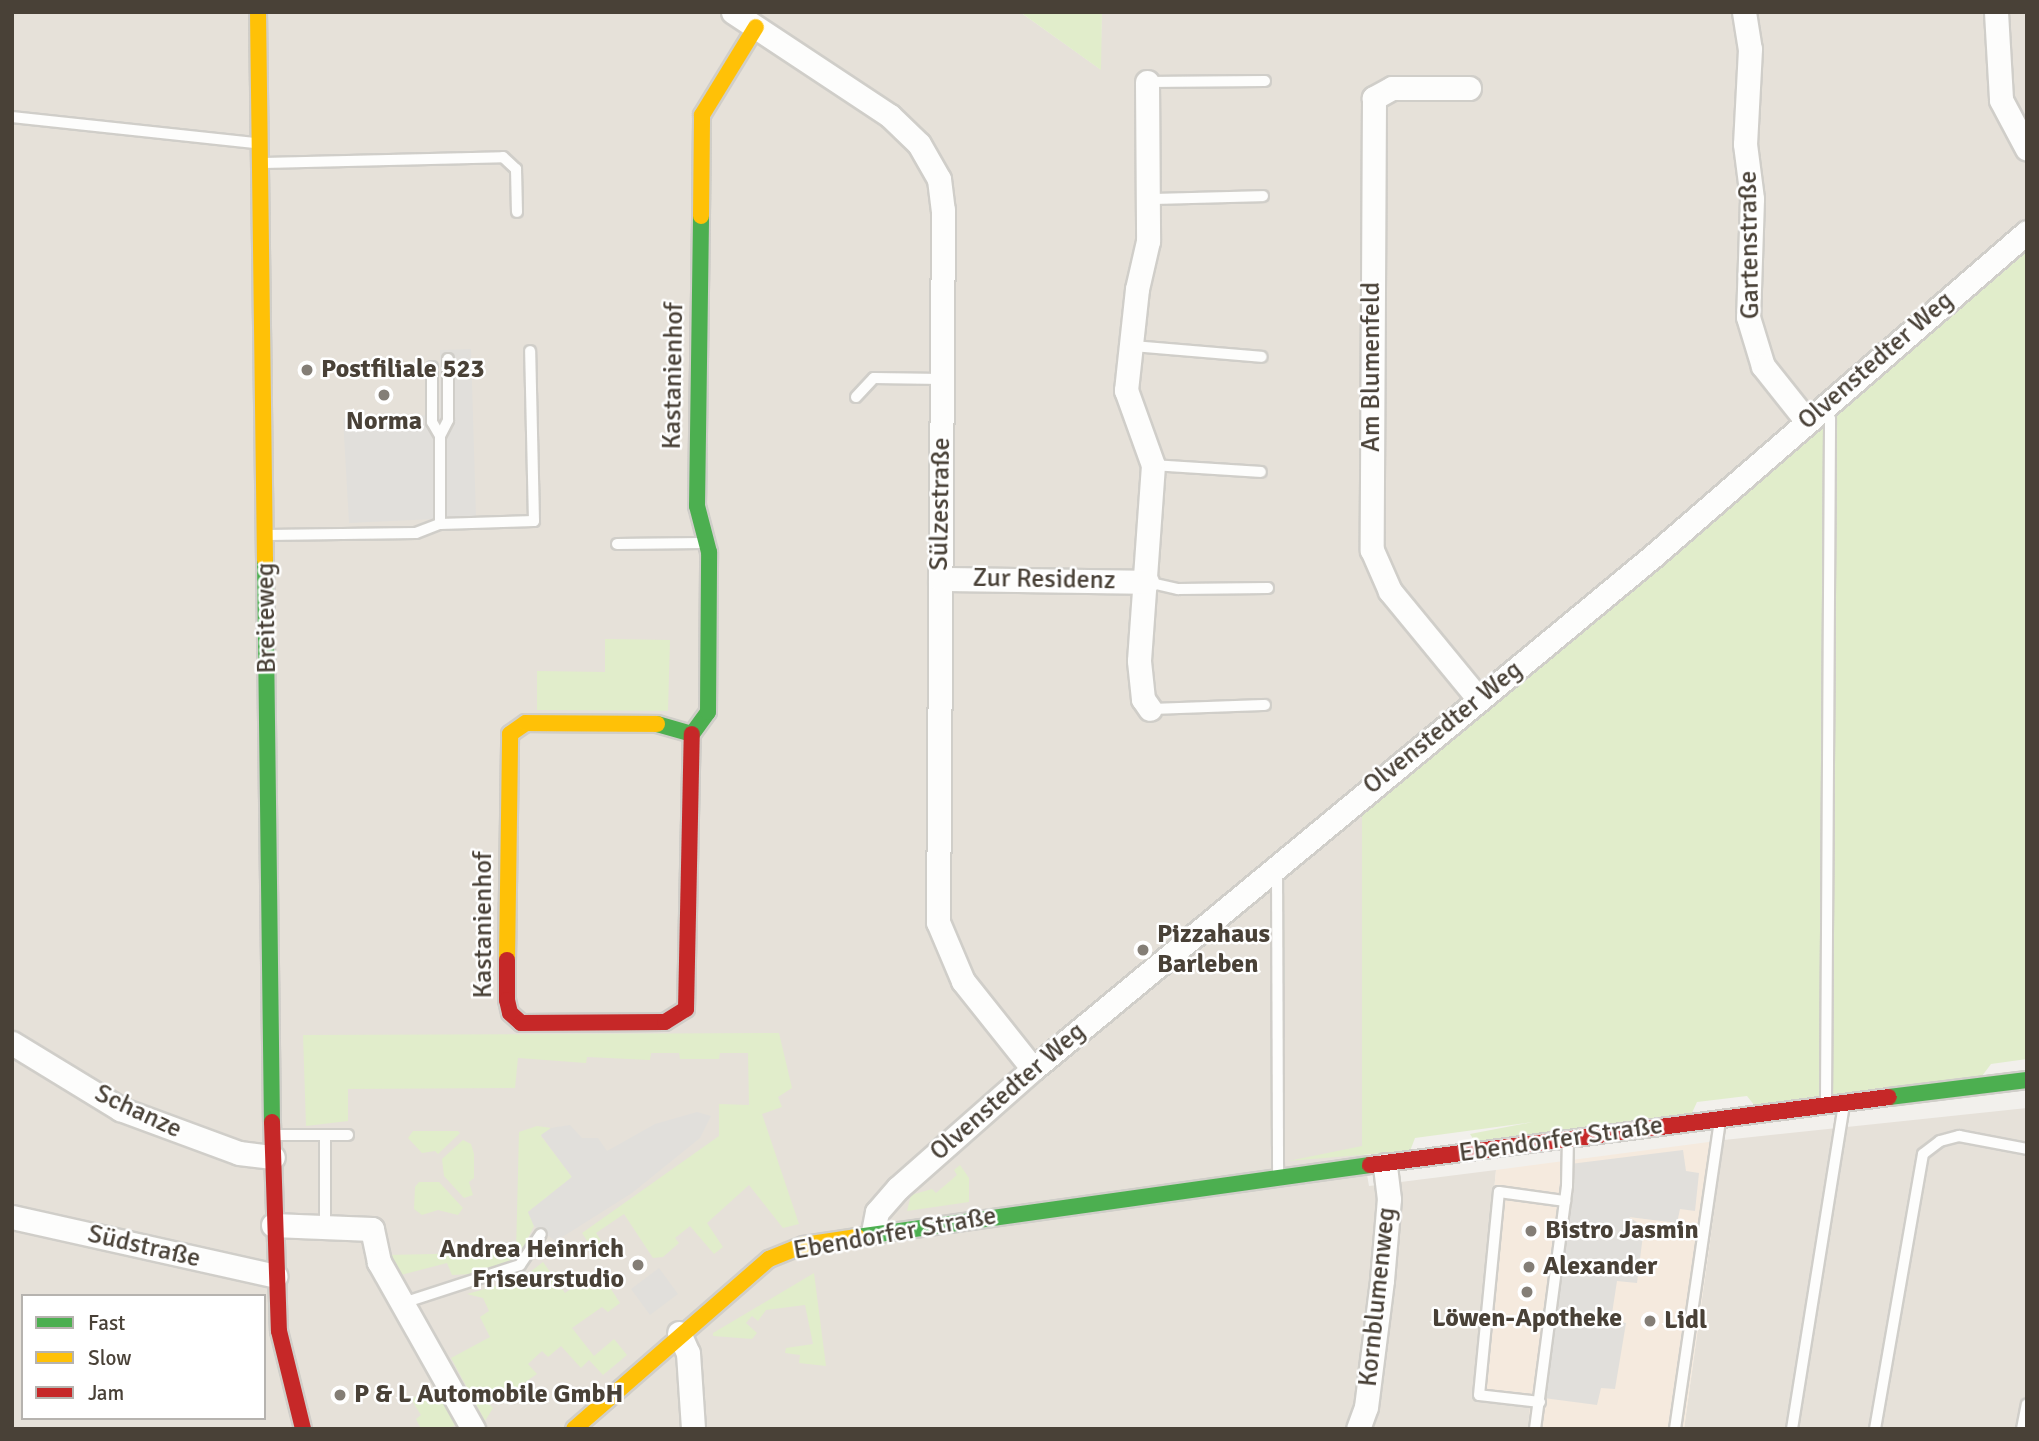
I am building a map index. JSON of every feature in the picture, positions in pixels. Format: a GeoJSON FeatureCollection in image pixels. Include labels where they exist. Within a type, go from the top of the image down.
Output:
{"type":"FeatureCollection","features":[{"type":"Feature","properties":{"kind":"street","name":"Breiteweg"},"geometry":{"type":"LineString","coordinates":[[258,12],[273,1225],[281,1349],[303,1429]]}},
{"type":"Feature","properties":{"kind":"street","name":"Sülzestraße"},"geometry":{"type":"LineString","coordinates":[[733,12],[890,116],[930,161],[939,179],[943,210],[938,922],[963,981],[1033,1069]]}},
{"type":"Feature","properties":{"kind":"street","name":"Gartenstraße"},"geometry":{"type":"LineString","coordinates":[[1744,12],[1749,49],[1745,144],[1752,199],[1748,317],[1763,366],[1806,421]]}},
{"type":"Feature","properties":{"kind":"street"},"geometry":{"type":"LineString","coordinates":[[1996,12],[2001,100],[2027,149]]}},
{"type":"Feature","properties":{"kind":"street","name":"Kastanienhof"},"geometry":{"type":"LineString","coordinates":[[692,734],[668,724],[526,723],[510,734],[507,1000],[510,1013],[521,1023],[666,1022],[686,1009],[692,734],[708,712],[707,543],[697,506],[702,115],[756,27]]}},
{"type":"Feature","properties":{"kind":"street","name":"Zur Residenz"},"geometry":{"type":"LineString","coordinates":[[1147,82],[1148,241],[1137,289],[1126,390],[1153,465],[1139,683],[1150,709]]}},
{"type":"Feature","properties":{"kind":"street","name":"Am Blumenfeld"},"geometry":{"type":"LineString","coordinates":[[1469,88],[1392,88],[1374,98],[1372,550],[1390,591],[1478,698]]}},
{"type":"Feature","properties":{"kind":"street","name":"Olvenstedter Weg"},"geometry":{"type":"LineString","coordinates":[[873,1232],[877,1212],[898,1188],[1033,1069],[1654,555],[1825,404],[2027,232]]}},
{"type":"Feature","properties":{"kind":"street","name":"Zur Residenz"},"geometry":{"type":"LineString","coordinates":[[940,579],[1147,582]]}},
{"type":"Feature","properties":{"kind":"street","name":"Schanze"},"geometry":{"type":"LineString","coordinates":[[12,1043],[139,1117],[239,1153],[272,1146]]}},
{"type":"Feature","properties":{"kind":"street","name":"Ebendorfer Straße"},"geometry":{"type":"LineString","coordinates":[[574,1429],[679,1333],[769,1259],[804,1245],[873,1232],[1385,1165],[1568,1136],[1720,1120],[2027,1080]]}},
{"type":"Feature","properties":{"kind":"street","name":"Kornblumenweg"},"geometry":{"type":"LineString","coordinates":[[1358,1429],[1366,1407],[1382,1280],[1389,1199],[1385,1165]]}},
{"type":"Feature","properties":{"kind":"street","name":"Südstraße"},"geometry":{"type":"LineString","coordinates":[[12,1217],[275,1276]]}},
{"type":"Feature","properties":{"kind":"street"},"geometry":{"type":"LineString","coordinates":[[273,1225],[372,1230],[379,1262],[473,1429]]}},
{"type":"Feature","properties":{"kind":"street"},"geometry":{"type":"LineString","coordinates":[[679,1333],[688,1353],[693,1429]]}},
{"type":"Feature","properties":{"kind":"lane","name":"Zur Residenz"},"geometry":{"type":"LineString","coordinates":[[1147,82],[1265,81]]}},
{"type":"Feature","properties":{"kind":"lane"},"geometry":{"type":"LineString","coordinates":[[12,117],[261,143]]}},
{"type":"Feature","properties":{"kind":"lane"},"geometry":{"type":"LineString","coordinates":[[261,163],[503,157],[516,169],[517,212]]}},
{"type":"Feature","properties":{"kind":"lane"},"geometry":{"type":"LineString","coordinates":[[1149,199],[1263,196]]}},
{"type":"Feature","properties":{"kind":"lane"},"geometry":{"type":"LineString","coordinates":[[1132,346],[1262,357]]}},
{"type":"Feature","properties":{"kind":"lane"},"geometry":{"type":"LineString","coordinates":[[266,536],[416,533],[440,524],[534,522],[530,351]]}},
{"type":"Feature","properties":{"kind":"lane"},"geometry":{"type":"LineString","coordinates":[[440,524],[440,436],[448,420],[448,359]]}},
{"type":"Feature","properties":{"kind":"lane"},"geometry":{"type":"LineString","coordinates":[[432,366],[432,422],[440,436]]}},
{"type":"Feature","properties":{"kind":"lane"},"geometry":{"type":"LineString","coordinates":[[856,397],[874,378],[942,379]]}},
{"type":"Feature","properties":{"kind":"lane"},"geometry":{"type":"LineString","coordinates":[[1825,404],[1830,419],[1825,1106]]}},
{"type":"Feature","properties":{"kind":"lane"},"geometry":{"type":"LineString","coordinates":[[1153,465],[1261,472]]}},
{"type":"Feature","properties":{"kind":"lane"},"geometry":{"type":"LineString","coordinates":[[617,544],[707,543]]}},
{"type":"Feature","properties":{"kind":"lane","name":"Zur Residenz"},"geometry":{"type":"LineString","coordinates":[[1147,582],[1178,589],[1268,588]]}},
{"type":"Feature","properties":{"kind":"lane","name":"Zur Residenz"},"geometry":{"type":"LineString","coordinates":[[1150,709],[1265,705]]}},
{"type":"Feature","properties":{"kind":"lane"},"geometry":{"type":"LineString","coordinates":[[1277,865],[1278,1178]]}},
{"type":"Feature","properties":{"kind":"lane"},"geometry":{"type":"LineString","coordinates":[[1792,1429],[1844,1103]]}},
{"type":"Feature","properties":{"kind":"lane"},"geometry":{"type":"LineString","coordinates":[[1675,1429],[1720,1120]]}},
{"type":"Feature","properties":{"kind":"lane"},"geometry":{"type":"LineString","coordinates":[[272,1146],[325,1135],[348,1135]]}},
{"type":"Feature","properties":{"kind":"lane"},"geometry":{"type":"LineString","coordinates":[[325,1135],[325,1226]]}},
{"type":"Feature","properties":{"kind":"lane"},"geometry":{"type":"LineString","coordinates":[[1535,1429],[1541,1402],[1565,1201],[1568,1136]]}},
{"type":"Feature","properties":{"kind":"lane"},"geometry":{"type":"LineString","coordinates":[[1875,1429],[1923,1154],[1935,1144],[1959,1136],[2027,1149]]}},
{"type":"Feature","properties":{"kind":"lane"},"geometry":{"type":"LineString","coordinates":[[1541,1402],[1479,1395],[1499,1192],[1565,1201]]}},
{"type":"Feature","properties":{"kind":"lane"},"geometry":{"type":"LineString","coordinates":[[403,1303],[520,1265],[541,1234]]}},
{"type":"Feature","properties":{"kind":"lane"},"geometry":{"type":"LineString","coordinates":[[2022,1429],[2027,1404]]}},
{"type":"Feature","properties":{"kind":"shaded area"},"geometry":{"type":"Polygon","coordinates":[[[12,12],[1020,12],[1100,69],[1102,12],[2027,12],[2027,248],[1659,567],[1536,663],[1362,814],[1362,1146],[1369,1186],[1496,1170],[1474,1398],[1531,1406],[1528,1429],[12,1429],[12,12]]]}},
{"type":"Feature","properties":{"kind":"shaded area"},"geometry":{"type":"Polygon","coordinates":[[[471,349],[476,517],[349,523],[343,418],[440,415],[440,350],[471,349]]]}},
{"type":"Feature","properties":{"kind":"shaded area"},"geometry":{"type":"Polygon","coordinates":[[[2027,1108],[2027,1429],[1684,1429],[1724,1140],[2027,1108]]]}},
{"type":"Feature","properties":{"kind":"shaded area"},"geometry":{"type":"Polygon","coordinates":[[[697,1112],[711,1116],[700,1138],[632,1193],[556,1241],[534,1226],[528,1212],[572,1177],[541,1135],[551,1128],[570,1125],[582,1138],[598,1138],[607,1151],[655,1124],[697,1112]]]}},
{"type":"Feature","properties":{"kind":"shaded area"},"geometry":{"type":"Polygon","coordinates":[[[1724,1140],[1684,1429],[1528,1429],[1530,1406],[1474,1398],[1496,1170],[1724,1140]]]}},
{"type":"Feature","properties":{"kind":"shaded area"},"geometry":{"type":"Polygon","coordinates":[[[1683,1150],[1686,1171],[1699,1173],[1695,1211],[1680,1209],[1677,1223],[1629,1217],[1644,1227],[1637,1283],[1617,1281],[1611,1320],[1626,1323],[1615,1389],[1601,1388],[1597,1405],[1536,1397],[1562,1165],[1683,1150]]]}},
{"type":"Feature","properties":{"kind":"shaded area"},"geometry":{"type":"Polygon","coordinates":[[[659,1268],[678,1294],[650,1315],[631,1289],[659,1268]]]}},
{"type":"Feature","properties":{"kind":"green space"},"geometry":{"type":"Polygon","coordinates":[[[1020,12],[1102,12],[1101,70],[1020,12]]]}},
{"type":"Feature","properties":{"kind":"green space"},"geometry":{"type":"Polygon","coordinates":[[[2027,248],[2027,1059],[1991,1064],[1982,1076],[1755,1106],[1747,1096],[1697,1102],[1691,1115],[1476,1143],[1470,1134],[1533,1122],[1415,1138],[1410,1151],[1288,1161],[1362,1146],[1362,814],[1536,663],[1659,567],[2027,248]]]}},
{"type":"Feature","properties":{"kind":"green space"},"geometry":{"type":"Polygon","coordinates":[[[605,639],[670,640],[668,711],[537,710],[537,671],[605,672],[605,639]]]}},
{"type":"Feature","properties":{"kind":"green space"},"geometry":{"type":"Polygon","coordinates":[[[779,1033],[792,1088],[778,1097],[782,1107],[762,1114],[799,1224],[783,1228],[749,1185],[707,1223],[723,1247],[714,1254],[690,1226],[675,1238],[679,1243],[663,1257],[653,1258],[624,1214],[596,1233],[608,1251],[600,1260],[582,1233],[719,1136],[719,1104],[749,1105],[748,1053],[720,1053],[719,1059],[680,1059],[679,1053],[651,1053],[650,1060],[587,1057],[586,1063],[518,1058],[515,1088],[348,1089],[348,1121],[306,1126],[303,1035],[779,1033]]]}},
{"type":"Feature","properties":{"kind":"green space"},"geometry":{"type":"Polygon","coordinates":[[[537,1126],[551,1128],[541,1136],[572,1177],[528,1212],[534,1226],[519,1256],[493,1270],[472,1274],[452,1275],[447,1263],[397,1276],[388,1255],[516,1252],[519,1132],[537,1126]]]}},
{"type":"Feature","properties":{"kind":"green space"},"geometry":{"type":"Polygon","coordinates":[[[413,1131],[460,1133],[438,1154],[435,1151],[422,1153],[408,1138],[413,1131]]]}},
{"type":"Feature","properties":{"kind":"green space"},"geometry":{"type":"Polygon","coordinates":[[[463,1140],[471,1144],[474,1154],[474,1178],[469,1182],[473,1195],[464,1198],[444,1176],[442,1159],[463,1140]]]}},
{"type":"Feature","properties":{"kind":"green space"},"geometry":{"type":"Polygon","coordinates":[[[960,1165],[969,1178],[969,1202],[907,1211],[911,1195],[932,1189],[936,1193],[957,1175],[954,1170],[960,1165]]]}},
{"type":"Feature","properties":{"kind":"green space"},"geometry":{"type":"Polygon","coordinates":[[[419,1182],[439,1182],[463,1208],[458,1215],[438,1210],[422,1215],[414,1209],[415,1187],[419,1182]]]}},
{"type":"Feature","properties":{"kind":"green space"},"geometry":{"type":"Polygon","coordinates":[[[543,1262],[565,1293],[594,1273],[607,1283],[620,1303],[608,1312],[602,1307],[572,1328],[594,1356],[614,1339],[627,1355],[603,1375],[589,1360],[581,1368],[561,1346],[548,1357],[542,1351],[528,1364],[537,1374],[505,1396],[499,1390],[487,1402],[493,1408],[485,1421],[451,1358],[490,1337],[480,1317],[489,1311],[483,1298],[467,1294],[521,1279],[543,1262]]]}},
{"type":"Feature","properties":{"kind":"green space"},"geometry":{"type":"Polygon","coordinates":[[[814,1273],[826,1366],[799,1363],[800,1355],[785,1353],[786,1348],[813,1344],[805,1305],[766,1310],[758,1321],[752,1316],[746,1323],[757,1333],[752,1339],[713,1336],[713,1333],[814,1273]]]}},
{"type":"Feature","properties":{"kind":"green space"},"geometry":{"type":"Polygon","coordinates":[[[437,1386],[458,1423],[449,1429],[421,1429],[416,1419],[421,1415],[411,1399],[437,1386]]]}},
{"type":"Feature","properties":{"kind":"traffic: fast"},"geometry":{"type":"LineString","coordinates":[[657,724],[692,734],[708,712],[709,552],[697,506],[701,216]]}},
{"type":"Feature","properties":{"kind":"traffic: fast"},"geometry":{"type":"LineString","coordinates":[[265,560],[272,1122]]}},
{"type":"Feature","properties":{"kind":"traffic: fast"},"geometry":{"type":"LineString","coordinates":[[1889,1097],[2027,1080]]}},
{"type":"Feature","properties":{"kind":"traffic: fast"},"geometry":{"type":"LineString","coordinates":[[857,1237],[1370,1165]]}},
{"type":"Feature","properties":{"kind":"traffic: slow"},"geometry":{"type":"LineString","coordinates":[[258,12],[265,560]]}},
{"type":"Feature","properties":{"kind":"traffic: slow"},"geometry":{"type":"LineString","coordinates":[[701,216],[702,115],[756,27]]}},
{"type":"Feature","properties":{"kind":"traffic: slow"},"geometry":{"type":"LineString","coordinates":[[507,960],[510,734],[526,723],[657,724]]}},
{"type":"Feature","properties":{"kind":"traffic: slow"},"geometry":{"type":"LineString","coordinates":[[574,1429],[769,1259],[804,1245],[857,1237]]}},
{"type":"Feature","properties":{"kind":"traffic: jam"},"geometry":{"type":"LineString","coordinates":[[507,960],[507,1000],[510,1013],[521,1023],[665,1022],[686,1009],[692,734]]}},
{"type":"Feature","properties":{"kind":"traffic: jam"},"geometry":{"type":"LineString","coordinates":[[1370,1165],[1889,1097]]}},
{"type":"Feature","properties":{"kind":"traffic: jam"},"geometry":{"type":"LineString","coordinates":[[272,1122],[279,1331],[303,1429]]}},
{"type":"Feature","properties":{"kind":"place","name":"Postfiliale 523"},"geometry":{"type":"Point","coordinates":[307,370]}},
{"type":"Feature","properties":{"kind":"place","name":"Norma"},"geometry":{"type":"Point","coordinates":[384,395]}},
{"type":"Feature","properties":{"kind":"place","name":"Pizzahaus Barleben"},"geometry":{"type":"Point","coordinates":[1143,950]}},
{"type":"Feature","properties":{"kind":"place","name":"Bistro Jasmin"},"geometry":{"type":"Point","coordinates":[1531,1231]}},
{"type":"Feature","properties":{"kind":"place","name":"Andrea Heinrich Friseurstudio"},"geometry":{"type":"Point","coordinates":[638,1265]}},
{"type":"Feature","properties":{"kind":"place","name":"Alexander"},"geometry":{"type":"Point","coordinates":[1529,1267]}},
{"type":"Feature","properties":{"kind":"place","name":"Löwen-Apotheke"},"geometry":{"type":"Point","coordinates":[1527,1292]}},
{"type":"Feature","properties":{"kind":"place","name":"Lidl"},"geometry":{"type":"Point","coordinates":[1650,1321]}},
{"type":"Feature","properties":{"kind":"place","name":"P & L Automobile GmbH"},"geometry":{"type":"Point","coordinates":[340,1395]}}]}
